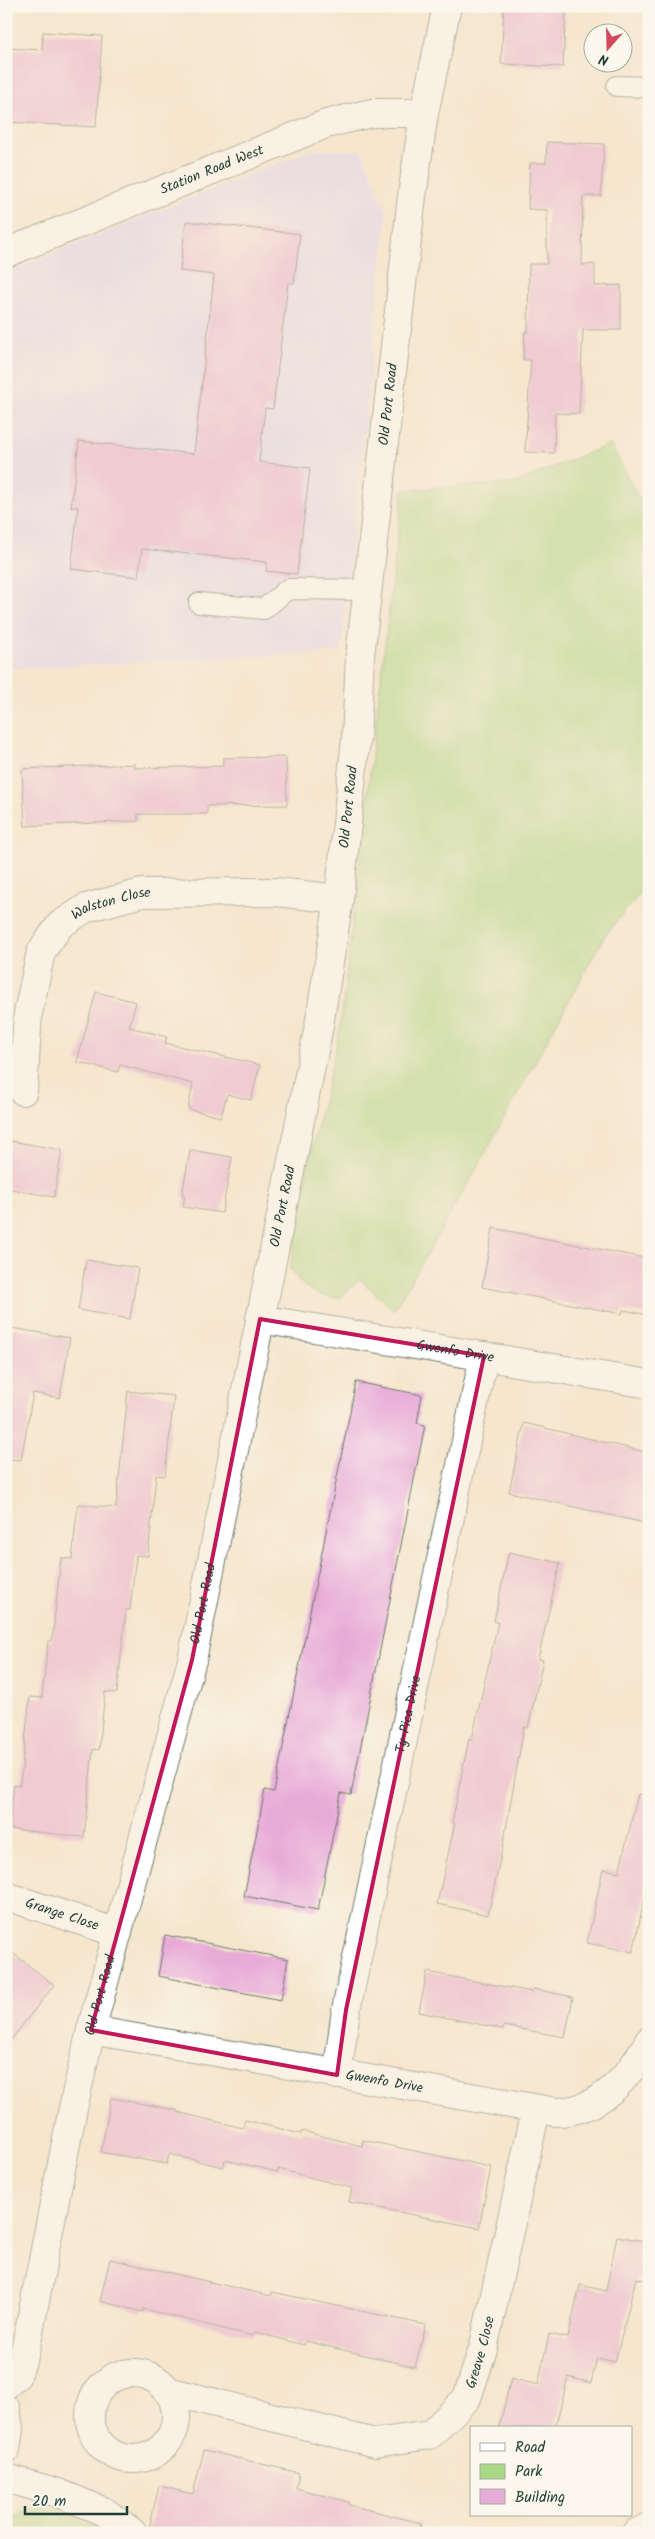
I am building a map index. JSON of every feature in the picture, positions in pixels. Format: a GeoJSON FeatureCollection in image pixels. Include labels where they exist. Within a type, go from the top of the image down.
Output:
{"type":"FeatureCollection","features":[{"type":"Feature","properties":{"kind":"street","name":"Old Port Road"},"geometry":{"type":"LineString","coordinates":[[6,2385],[17,2375],[24,2356],[73,2108],[91,2030],[192,1660],[319,1026],[339,899],[356,738],[360,656],[413,187],[424,113],[447,6]]}},
{"type":"Feature","properties":{"kind":"street","name":"Station Road West"},"geometry":{"type":"LineString","coordinates":[[6,253],[326,124],[371,113],[424,113]]}},
{"type":"Feature","properties":{"kind":"street","name":"Walston Close"},"geometry":{"type":"LineString","coordinates":[[23,1091],[28,1013],[41,952],[60,925],[86,908],[142,893],[276,892],[339,899]]}},
{"type":"Feature","properties":{"kind":"street","name":"Gwenfo Drive"},"geometry":{"type":"LineString","coordinates":[[260,1319],[649,1384]]}},
{"type":"Feature","properties":{"kind":"street","name":"Ty-Pica Drive"},"geometry":{"type":"LineString","coordinates":[[337,2075],[346,2010],[484,1356]]}},
{"type":"Feature","properties":{"kind":"street","name":"Grange Close"},"geometry":{"type":"LineString","coordinates":[[6,1896],[118,1933]]}},
{"type":"Feature","properties":{"kind":"street","name":"Gwenfo Drive"},"geometry":{"type":"LineString","coordinates":[[91,2030],[536,2110],[570,2112],[593,2104],[613,2090],[630,2072],[649,2041]]}},
{"type":"Feature","properties":{"kind":"street","name":"Greave Close"},"geometry":{"type":"LineString","coordinates":[[168,2391],[375,2443],[430,2435],[467,2398],[483,2349],[536,2110]]}},
{"type":"Feature","properties":{"kind":"street"},"geometry":{"type":"LineString","coordinates":[[6,2409],[9,2429],[6,2449]]}},
{"type":"Feature","properties":{"kind":"street"},"geometry":{"type":"LineString","coordinates":[[6,2478],[58,2492],[105,2512],[133,2533]]}},
{"type":"Feature","properties":{"kind":"street"},"geometry":{"type":"LineString","coordinates":[[636,2533],[649,2527]]}},
{"type":"Feature","properties":{"kind":"lane"},"geometry":{"type":"LineString","coordinates":[[617,86],[649,87]]}},
{"type":"Feature","properties":{"kind":"lane"},"geometry":{"type":"LineString","coordinates":[[199,603],[264,609],[288,589],[367,590]]}},
{"type":"Feature","properties":{"kind":"highlighted area"},"geometry":{"type":"Polygon","coordinates":[[[260,1319],[484,1356],[346,2010],[337,2075],[91,2030],[192,1660],[260,1319]]]}},
{"type":"Feature","properties":{"kind":"shaded area"},"geometry":{"type":"Polygon","coordinates":[[[312,150],[361,150],[387,213],[341,652],[6,669],[6,272],[312,150]]]}},
{"type":"Feature","properties":{"kind":"green space"},"geometry":{"type":"Polygon","coordinates":[[[610,444],[649,517],[649,882],[605,935],[470,1180],[394,1310],[360,1279],[340,1298],[323,1296],[306,1287],[290,1269],[307,1171],[340,1029],[403,490],[515,483],[610,444]]]}},
{"type":"Feature","properties":{"kind":"green space"},"geometry":{"type":"Polygon","coordinates":[[[40,2507],[58,2510],[106,2533],[8,2533],[10,2526],[16,2518],[40,2507]]]}},
{"type":"Feature","properties":{"kind":"building"},"geometry":{"type":"Polygon","coordinates":[[[504,6],[566,6],[563,67],[501,64],[504,6]]]}},
{"type":"Feature","properties":{"kind":"building"},"geometry":{"type":"Polygon","coordinates":[[[43,32],[102,36],[96,127],[6,122],[6,48],[42,50],[43,32]]]}},
{"type":"Feature","properties":{"kind":"building"},"geometry":{"type":"Polygon","coordinates":[[[547,142],[604,144],[601,196],[583,196],[582,265],[595,264],[595,286],[621,285],[621,330],[583,330],[579,414],[555,413],[554,453],[525,452],[531,360],[523,360],[525,331],[528,332],[529,264],[547,264],[547,210],[528,209],[530,163],[546,163],[547,142]]]}},
{"type":"Feature","properties":{"kind":"building"},"geometry":{"type":"Polygon","coordinates":[[[186,221],[300,234],[294,283],[288,283],[273,409],[265,408],[259,462],[310,468],[297,574],[266,571],[267,562],[142,549],[138,577],[71,569],[78,507],[71,507],[79,441],[194,454],[214,275],[180,271],[186,221]]]}},
{"type":"Feature","properties":{"kind":"building"},"geometry":{"type":"Polygon","coordinates":[[[286,757],[287,805],[207,806],[207,814],[138,814],[138,821],[25,826],[22,769],[135,764],[135,768],[223,766],[223,758],[286,757]]]}},
{"type":"Feature","properties":{"kind":"building"},"geometry":{"type":"Polygon","coordinates":[[[96,992],[136,1002],[129,1027],[167,1037],[165,1043],[260,1065],[251,1100],[227,1094],[221,1117],[188,1109],[193,1084],[120,1065],[118,1072],[77,1062],[96,992]]]}},
{"type":"Feature","properties":{"kind":"building"},"geometry":{"type":"Polygon","coordinates":[[[6,1140],[62,1150],[54,1197],[6,1188],[6,1140]]]}},
{"type":"Feature","properties":{"kind":"building"},"geometry":{"type":"Polygon","coordinates":[[[190,1150],[232,1157],[222,1213],[183,1207],[185,1196],[182,1196],[190,1150]]]}},
{"type":"Feature","properties":{"kind":"building"},"geometry":{"type":"Polygon","coordinates":[[[493,1228],[649,1259],[649,1315],[623,1310],[622,1314],[482,1287],[493,1228]]]}},
{"type":"Feature","properties":{"kind":"building"},"geometry":{"type":"Polygon","coordinates":[[[86,1260],[138,1268],[130,1319],[78,1310],[86,1260]]]}},
{"type":"Feature","properties":{"kind":"building"},"geometry":{"type":"Polygon","coordinates":[[[6,1327],[70,1338],[60,1398],[33,1393],[21,1460],[6,1459],[6,1327]]]}},
{"type":"Feature","properties":{"kind":"building"},"geometry":{"type":"Polygon","coordinates":[[[356,1382],[422,1395],[417,1423],[425,1425],[351,1795],[341,1793],[318,1910],[244,1896],[265,1790],[274,1792],[356,1382]]]}},
{"type":"Feature","properties":{"kind":"building"},"geometry":{"type":"Polygon","coordinates":[[[128,1391],[174,1396],[165,1476],[156,1475],[148,1556],[136,1555],[130,1610],[126,1610],[117,1693],[105,1692],[99,1750],[93,1749],[84,1837],[9,1829],[14,1785],[20,1785],[30,1697],[42,1698],[48,1641],[52,1641],[61,1558],[72,1559],[78,1504],[116,1508],[128,1391]]]}},
{"type":"Feature","properties":{"kind":"building"},"geometry":{"type":"Polygon","coordinates":[[[524,1423],[649,1453],[649,1524],[509,1492],[524,1423]]]}},
{"type":"Feature","properties":{"kind":"building"},"geometry":{"type":"Polygon","coordinates":[[[509,1552],[560,1563],[538,1659],[543,1660],[528,1728],[524,1727],[503,1846],[488,1915],[437,1904],[455,1823],[452,1823],[469,1738],[472,1739],[498,1622],[494,1621],[509,1552]]]}},
{"type":"Feature","properties":{"kind":"building"},"geometry":{"type":"Polygon","coordinates":[[[638,1794],[649,1795],[649,1877],[633,1952],[587,1943],[603,1869],[619,1872],[638,1794]]]}},
{"type":"Feature","properties":{"kind":"building"},"geometry":{"type":"Polygon","coordinates":[[[165,1935],[288,1959],[281,2000],[158,1976],[165,1935]]]}},
{"type":"Feature","properties":{"kind":"building"},"geometry":{"type":"Polygon","coordinates":[[[6,1948],[54,1985],[6,2046],[6,1948]]]}},
{"type":"Feature","properties":{"kind":"building"},"geometry":{"type":"Polygon","coordinates":[[[427,1972],[532,1992],[533,1989],[573,1997],[565,2037],[504,2026],[503,2029],[419,2012],[427,1972]]]}},
{"type":"Feature","properties":{"kind":"building"},"geometry":{"type":"Polygon","coordinates":[[[111,2098],[177,2110],[177,2112],[243,2128],[245,2120],[301,2134],[302,2131],[362,2146],[363,2140],[491,2167],[479,2228],[349,2202],[352,2188],[278,2169],[278,2172],[225,2160],[223,2167],[169,2154],[167,2164],[101,2152],[111,2098]]]}},
{"type":"Feature","properties":{"kind":"building"},"geometry":{"type":"Polygon","coordinates":[[[617,2236],[649,2242],[649,2281],[636,2278],[615,2362],[597,2358],[591,2383],[568,2377],[556,2426],[499,2426],[511,2378],[538,2385],[549,2334],[568,2338],[580,2285],[606,2291],[617,2236]]]}},
{"type":"Feature","properties":{"kind":"building"},"geometry":{"type":"Polygon","coordinates":[[[110,2259],[271,2296],[272,2292],[426,2325],[415,2367],[305,2341],[304,2345],[255,2332],[253,2336],[143,2309],[143,2312],[100,2301],[110,2259]]]}},
{"type":"Feature","properties":{"kind":"building"},"geometry":{"type":"Polygon","coordinates":[[[204,2450],[299,2473],[296,2488],[349,2502],[349,2505],[421,2523],[419,2533],[148,2533],[159,2486],[193,2494],[204,2450]]]}}]}
